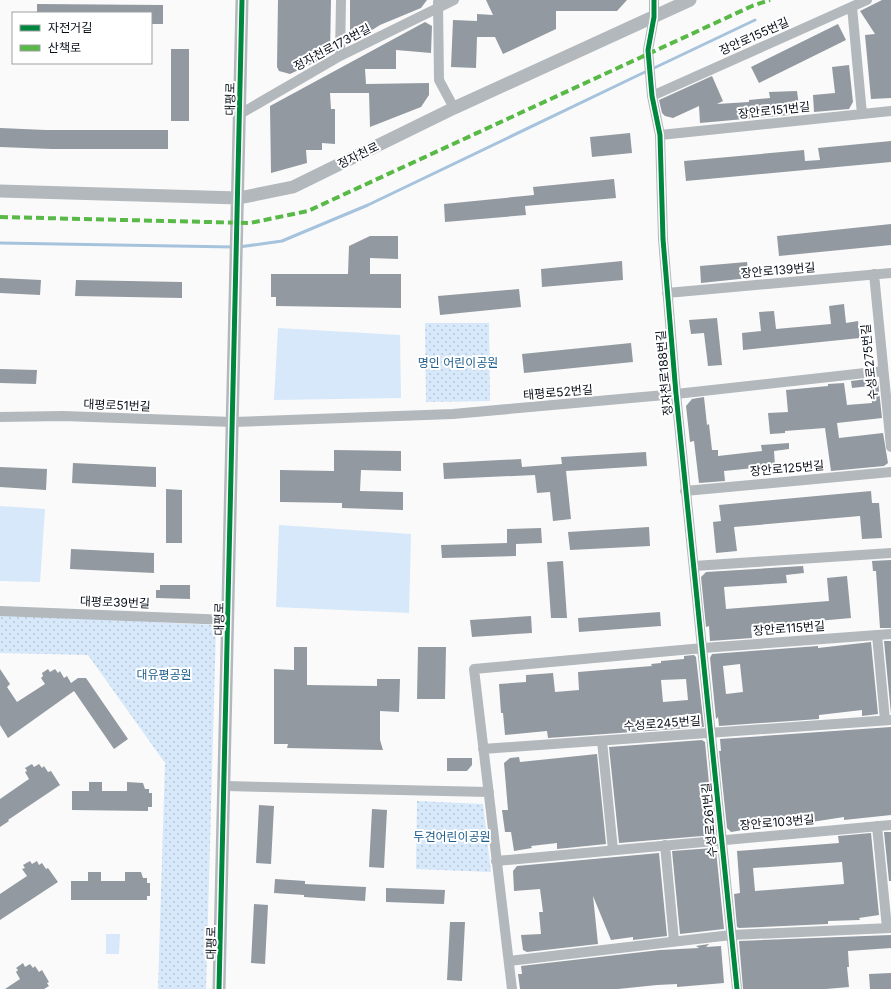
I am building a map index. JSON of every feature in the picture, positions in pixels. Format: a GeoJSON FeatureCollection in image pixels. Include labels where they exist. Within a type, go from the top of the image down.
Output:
{"type":"FeatureCollection","features":[{"type":"Feature","properties":{"kind":"street","name":"대평로"},"geometry":{"type":"LineString","coordinates":[[219,989],[234,422],[235,273],[239,198],[242,0]]}},
{"type":"Feature","properties":{"kind":"street"},"geometry":{"type":"LineString","coordinates":[[340,56],[341,0]]}},
{"type":"Feature","properties":{"kind":"street","name":"정자천로173번길"},"geometry":{"type":"LineString","coordinates":[[240,114],[340,56],[438,4],[454,0]]}},
{"type":"Feature","properties":{"kind":"street"},"geometry":{"type":"LineString","coordinates":[[654,0],[654,17]]}},
{"type":"Feature","properties":{"kind":"street","name":"정자천로"},"geometry":{"type":"LineString","coordinates":[[0,191],[239,198],[293,187],[454,108],[690,0]]}},
{"type":"Feature","properties":{"kind":"street","name":"장안로155번길"},"geometry":{"type":"LineString","coordinates":[[652,96],[867,0]]}},
{"type":"Feature","properties":{"kind":"street"},"geometry":{"type":"LineString","coordinates":[[438,4],[439,80],[454,108]]}},
{"type":"Feature","properties":{"kind":"street"},"geometry":{"type":"LineString","coordinates":[[852,6],[862,114]]}},
{"type":"Feature","properties":{"kind":"street","name":"정자천로188번길"},"geometry":{"type":"LineString","coordinates":[[654,17],[648,50],[652,96],[660,135],[661,197],[667,293],[684,491],[703,648]]}},
{"type":"Feature","properties":{"kind":"street","name":"장안로151번길"},"geometry":{"type":"LineString","coordinates":[[660,135],[891,112]]}},
{"type":"Feature","properties":{"kind":"street","name":"장안로139번길"},"geometry":{"type":"LineString","coordinates":[[667,293],[891,272]]}},
{"type":"Feature","properties":{"kind":"street","name":"수성로275번길"},"geometry":{"type":"LineString","coordinates":[[874,274],[891,447]]}},
{"type":"Feature","properties":{"kind":"street","name":"태평로52번길"},"geometry":{"type":"LineString","coordinates":[[234,422],[453,414],[676,394],[883,371]]}},
{"type":"Feature","properties":{"kind":"street","name":"대평로51번길"},"geometry":{"type":"LineString","coordinates":[[0,417],[63,416],[234,422]]}},
{"type":"Feature","properties":{"kind":"street","name":"장안로125번길"},"geometry":{"type":"LineString","coordinates":[[684,491],[891,472]]}},
{"type":"Feature","properties":{"kind":"street"},"geometry":{"type":"LineString","coordinates":[[694,566],[891,553]]}},
{"type":"Feature","properties":{"kind":"street","name":"대평로39번길"},"geometry":{"type":"LineString","coordinates":[[0,611],[229,620]]}},
{"type":"Feature","properties":{"kind":"street","name":"장안로115번길"},"geometry":{"type":"LineString","coordinates":[[703,648],[891,634]]}},
{"type":"Feature","properties":{"kind":"street"},"geometry":{"type":"LineString","coordinates":[[877,635],[888,720]]}},
{"type":"Feature","properties":{"kind":"street"},"geometry":{"type":"LineString","coordinates":[[512,989],[474,669],[703,648]]}},
{"type":"Feature","properties":{"kind":"street","name":"수성로261번길"},"geometry":{"type":"LineString","coordinates":[[703,648],[737,989]]}},
{"type":"Feature","properties":{"kind":"street","name":"수성로245번길"},"geometry":{"type":"LineString","coordinates":[[483,749],[888,720]]}},
{"type":"Feature","properties":{"kind":"street"},"geometry":{"type":"LineString","coordinates":[[602,741],[613,850]]}},
{"type":"Feature","properties":{"kind":"street"},"geometry":{"type":"LineString","coordinates":[[225,786],[489,792]]}},
{"type":"Feature","properties":{"kind":"street","name":"장안로103번길"},"geometry":{"type":"LineString","coordinates":[[496,861],[891,825]]}},
{"type":"Feature","properties":{"kind":"street"},"geometry":{"type":"LineString","coordinates":[[509,961],[731,935],[889,928],[877,826]]}},
{"type":"Feature","properties":{"kind":"street"},"geometry":{"type":"LineString","coordinates":[[665,845],[674,942]]}},
{"type":"Feature","properties":{"kind":"green space","name":"명인 어린이공원"},"geometry":{"type":"Polygon","coordinates":[[[425,323],[489,323],[490,401],[426,402],[425,323]]]}},
{"type":"Feature","properties":{"kind":"green space"},"geometry":{"type":"Polygon","coordinates":[[[278,328],[400,335],[401,398],[274,400],[278,328]]]}},
{"type":"Feature","properties":{"kind":"green space"},"geometry":{"type":"Polygon","coordinates":[[[0,506],[45,509],[40,582],[0,581],[0,506]]]}},
{"type":"Feature","properties":{"kind":"green space"},"geometry":{"type":"Polygon","coordinates":[[[279,525],[411,534],[409,613],[276,607],[279,525]]]}},
{"type":"Feature","properties":{"kind":"green space","name":"대유평공원"},"geometry":{"type":"Polygon","coordinates":[[[0,615],[216,625],[206,989],[158,989],[165,763],[88,655],[0,653],[0,615]]]}},
{"type":"Feature","properties":{"kind":"green space","name":"두견어린이공원"},"geometry":{"type":"Polygon","coordinates":[[[417,801],[483,804],[491,872],[416,869],[417,801]]]}},
{"type":"Feature","properties":{"kind":"green space"},"geometry":{"type":"Polygon","coordinates":[[[106,934],[120,934],[119,954],[106,954],[106,934]]]}},
{"type":"Feature","properties":{"kind":"building"},"geometry":{"type":"Polygon","coordinates":[[[278,0],[331,0],[330,54],[322,55],[322,59],[290,74],[279,71],[277,67],[278,0]]]}},
{"type":"Feature","properties":{"kind":"building"},"geometry":{"type":"Polygon","coordinates":[[[350,0],[427,0],[421,8],[380,25],[361,37],[350,32],[350,0]]]}},
{"type":"Feature","properties":{"kind":"building"},"geometry":{"type":"Polygon","coordinates":[[[486,0],[627,0],[617,11],[556,11],[556,29],[503,54],[495,37],[477,37],[476,68],[451,67],[453,20],[477,21],[477,14],[493,15],[486,0]]]}},
{"type":"Feature","properties":{"kind":"building"},"geometry":{"type":"Polygon","coordinates":[[[882,0],[891,0],[891,98],[871,99],[865,35],[875,34],[860,11],[882,0]]]}},
{"type":"Feature","properties":{"kind":"building"},"geometry":{"type":"Polygon","coordinates":[[[37,4],[163,5],[163,24],[152,24],[152,12],[37,12],[37,4]]]}},
{"type":"Feature","properties":{"kind":"building"},"geometry":{"type":"Polygon","coordinates":[[[425,22],[432,26],[431,53],[396,50],[396,69],[365,69],[366,84],[429,83],[429,95],[421,107],[370,127],[369,93],[330,93],[331,109],[335,109],[335,144],[322,143],[322,150],[306,150],[307,163],[271,173],[270,106],[425,22]]]}},
{"type":"Feature","properties":{"kind":"building"},"geometry":{"type":"Polygon","coordinates":[[[838,24],[846,40],[759,83],[751,67],[838,24]]]}},
{"type":"Feature","properties":{"kind":"building"},"geometry":{"type":"Polygon","coordinates":[[[171,49],[189,49],[189,121],[171,121],[171,49]]]}},
{"type":"Feature","properties":{"kind":"building"},"geometry":{"type":"Polygon","coordinates":[[[849,65],[853,102],[849,109],[814,112],[813,95],[835,93],[832,67],[849,65]]]}},
{"type":"Feature","properties":{"kind":"building"},"geometry":{"type":"Polygon","coordinates":[[[712,76],[723,101],[717,104],[749,102],[749,100],[770,98],[769,92],[797,91],[800,114],[700,123],[699,106],[673,118],[665,116],[662,113],[659,100],[712,76]]]}},
{"type":"Feature","properties":{"kind":"building"},"geometry":{"type":"Polygon","coordinates":[[[0,128],[46,130],[168,130],[168,149],[52,149],[0,147],[0,128]]]}},
{"type":"Feature","properties":{"kind":"building"},"geometry":{"type":"Polygon","coordinates":[[[630,133],[632,153],[592,157],[590,137],[630,133]]]}},
{"type":"Feature","properties":{"kind":"building"},"geometry":{"type":"Polygon","coordinates":[[[891,141],[891,162],[686,181],[684,161],[804,150],[805,161],[820,160],[818,148],[891,141]]]}},
{"type":"Feature","properties":{"kind":"building"},"geometry":{"type":"Polygon","coordinates":[[[614,179],[616,198],[525,206],[526,215],[445,222],[444,204],[534,195],[533,187],[614,179]]]}},
{"type":"Feature","properties":{"kind":"building"},"geometry":{"type":"Polygon","coordinates":[[[891,224],[891,245],[779,256],[777,236],[891,224]]]}},
{"type":"Feature","properties":{"kind":"building"},"geometry":{"type":"Polygon","coordinates":[[[370,236],[398,236],[398,259],[370,258],[370,274],[401,274],[401,308],[276,306],[276,297],[271,297],[271,274],[348,274],[349,246],[370,236]]]}},
{"type":"Feature","properties":{"kind":"building"},"geometry":{"type":"Polygon","coordinates":[[[622,261],[623,280],[542,287],[541,269],[622,261]]]}},
{"type":"Feature","properties":{"kind":"building"},"geometry":{"type":"Polygon","coordinates":[[[747,262],[749,278],[701,283],[700,266],[747,262]]]}},
{"type":"Feature","properties":{"kind":"building"},"geometry":{"type":"Polygon","coordinates":[[[0,278],[41,280],[40,295],[0,293],[0,278]]]}},
{"type":"Feature","properties":{"kind":"building"},"geometry":{"type":"Polygon","coordinates":[[[76,280],[182,282],[182,298],[75,296],[76,280]]]}},
{"type":"Feature","properties":{"kind":"building"},"geometry":{"type":"Polygon","coordinates":[[[519,289],[521,307],[440,315],[438,296],[519,289]]]}},
{"type":"Feature","properties":{"kind":"building"},"geometry":{"type":"Polygon","coordinates":[[[844,304],[846,323],[858,321],[860,338],[743,350],[742,333],[761,331],[759,312],[774,311],[776,329],[831,324],[829,306],[844,304]]]}},
{"type":"Feature","properties":{"kind":"building"},"geometry":{"type":"Polygon","coordinates":[[[717,318],[722,365],[708,366],[704,333],[691,334],[689,320],[717,318]]]}},
{"type":"Feature","properties":{"kind":"building"},"geometry":{"type":"Polygon","coordinates":[[[631,343],[633,362],[524,373],[522,354],[631,343]]]}},
{"type":"Feature","properties":{"kind":"building"},"geometry":{"type":"Polygon","coordinates":[[[0,369],[37,370],[36,384],[0,383],[0,369]]]}},
{"type":"Feature","properties":{"kind":"building"},"geometry":{"type":"Polygon","coordinates":[[[875,378],[878,381],[882,418],[837,423],[839,438],[883,433],[888,463],[884,466],[831,471],[825,428],[785,431],[785,433],[770,434],[768,413],[788,412],[786,390],[844,383],[847,405],[872,403],[870,386],[852,388],[851,381],[875,378]]]}},
{"type":"Feature","properties":{"kind":"building"},"geometry":{"type":"Polygon","coordinates":[[[704,397],[707,425],[709,424],[712,450],[718,450],[718,456],[762,451],[761,445],[789,443],[789,449],[774,451],[775,466],[724,471],[725,481],[699,483],[694,441],[690,442],[686,406],[692,399],[704,397]]]}},
{"type":"Feature","properties":{"kind":"building"},"geometry":{"type":"Polygon","coordinates":[[[334,450],[401,451],[401,471],[361,470],[360,491],[403,492],[403,510],[342,508],[342,503],[280,502],[280,470],[334,471],[334,450]]]}},
{"type":"Feature","properties":{"kind":"building"},"geometry":{"type":"Polygon","coordinates":[[[646,452],[647,466],[566,471],[571,519],[553,521],[550,492],[537,493],[535,475],[444,479],[443,463],[521,459],[522,467],[562,464],[561,457],[646,452]]]}},
{"type":"Feature","properties":{"kind":"building"},"geometry":{"type":"Polygon","coordinates":[[[73,463],[156,467],[156,487],[72,483],[73,463]]]}},
{"type":"Feature","properties":{"kind":"building"},"geometry":{"type":"Polygon","coordinates":[[[0,467],[47,469],[46,490],[0,487],[0,467]]]}},
{"type":"Feature","properties":{"kind":"building"},"geometry":{"type":"Polygon","coordinates":[[[166,489],[182,490],[182,543],[166,543],[166,489]]]}},
{"type":"Feature","properties":{"kind":"building"},"geometry":{"type":"Polygon","coordinates":[[[871,491],[872,503],[879,503],[882,538],[862,539],[860,516],[734,527],[737,551],[716,553],[713,522],[721,521],[719,505],[871,491]]]}},
{"type":"Feature","properties":{"kind":"building"},"geometry":{"type":"Polygon","coordinates":[[[649,527],[650,546],[570,550],[568,532],[649,527]]]}},
{"type":"Feature","properties":{"kind":"building"},"geometry":{"type":"Polygon","coordinates":[[[541,528],[542,543],[516,544],[516,556],[442,558],[441,545],[507,543],[507,529],[541,528]]]}},
{"type":"Feature","properties":{"kind":"building"},"geometry":{"type":"Polygon","coordinates":[[[71,549],[154,553],[154,573],[70,569],[71,549]]]}},
{"type":"Feature","properties":{"kind":"building"},"geometry":{"type":"Polygon","coordinates":[[[891,560],[891,628],[880,628],[876,571],[873,571],[872,561],[891,560]]]}},
{"type":"Feature","properties":{"kind":"building"},"geometry":{"type":"Polygon","coordinates":[[[563,561],[567,618],[551,618],[547,562],[563,561]]]}},
{"type":"Feature","properties":{"kind":"building"},"geometry":{"type":"Polygon","coordinates":[[[803,566],[804,573],[786,575],[787,583],[724,587],[726,609],[829,601],[827,578],[847,576],[851,618],[751,627],[752,638],[710,641],[709,626],[706,627],[701,577],[706,572],[803,566]]]}},
{"type":"Feature","properties":{"kind":"building"},"geometry":{"type":"Polygon","coordinates":[[[160,585],[190,585],[190,599],[156,598],[156,590],[160,590],[160,585]]]}},
{"type":"Feature","properties":{"kind":"building"},"geometry":{"type":"Polygon","coordinates":[[[660,612],[661,626],[579,632],[578,618],[660,612]]]}},
{"type":"Feature","properties":{"kind":"building"},"geometry":{"type":"Polygon","coordinates":[[[531,616],[532,633],[472,637],[470,620],[531,616]]]}},
{"type":"Feature","properties":{"kind":"building"},"geometry":{"type":"Polygon","coordinates":[[[884,641],[891,641],[891,714],[884,641]]]}},
{"type":"Feature","properties":{"kind":"building"},"geometry":{"type":"Polygon","coordinates":[[[871,642],[878,714],[862,716],[862,710],[819,715],[819,719],[719,726],[718,717],[716,719],[710,658],[712,654],[818,646],[818,648],[871,642]],[[740,664],[723,666],[726,694],[743,692],[740,664]]]}},
{"type":"Feature","properties":{"kind":"building"},"geometry":{"type":"Polygon","coordinates":[[[294,647],[307,647],[307,685],[377,686],[377,679],[400,679],[399,712],[380,711],[380,740],[383,750],[287,748],[288,744],[274,744],[274,669],[294,670],[294,647]]]}},
{"type":"Feature","properties":{"kind":"building"},"geometry":{"type":"Polygon","coordinates":[[[418,647],[446,647],[445,699],[417,699],[418,647]]]}},
{"type":"Feature","properties":{"kind":"building"},"geometry":{"type":"Polygon","coordinates":[[[694,655],[696,657],[704,727],[548,738],[547,731],[505,735],[503,713],[501,713],[499,684],[526,682],[526,675],[553,673],[555,692],[579,690],[578,672],[652,666],[651,664],[661,663],[661,661],[684,659],[684,656],[694,655]],[[686,679],[661,680],[663,702],[688,700],[686,679]]]}},
{"type":"Feature","properties":{"kind":"building"},"geometry":{"type":"Polygon","coordinates":[[[0,669],[10,684],[7,687],[17,702],[45,684],[41,678],[43,676],[42,673],[48,669],[50,672],[55,669],[58,673],[60,671],[64,678],[67,676],[71,683],[78,678],[86,678],[128,739],[114,749],[74,691],[8,738],[0,725],[0,669]]]}},
{"type":"Feature","properties":{"kind":"building"},"geometry":{"type":"Polygon","coordinates":[[[891,727],[891,815],[844,820],[844,817],[805,823],[785,823],[731,832],[727,828],[719,751],[721,751],[720,739],[891,727]]]}},
{"type":"Feature","properties":{"kind":"building"},"geometry":{"type":"Polygon","coordinates":[[[702,740],[705,742],[714,835],[619,843],[609,747],[702,740]]]}},
{"type":"Feature","properties":{"kind":"building"},"geometry":{"type":"Polygon","coordinates":[[[597,754],[606,844],[557,849],[557,843],[531,846],[532,848],[514,851],[511,832],[505,832],[502,810],[508,810],[504,763],[510,758],[519,757],[520,762],[597,754]]]}},
{"type":"Feature","properties":{"kind":"building"},"geometry":{"type":"Polygon","coordinates":[[[447,758],[472,758],[472,765],[467,771],[447,771],[447,758]]]}},
{"type":"Feature","properties":{"kind":"building"},"geometry":{"type":"Polygon","coordinates":[[[32,764],[34,767],[39,764],[42,768],[44,766],[48,772],[51,771],[60,785],[0,827],[0,799],[29,779],[25,772],[27,771],[25,768],[32,764]]]}},
{"type":"Feature","properties":{"kind":"building"},"geometry":{"type":"Polygon","coordinates":[[[89,782],[102,782],[102,791],[127,791],[127,782],[143,783],[145,789],[149,789],[149,793],[152,793],[152,807],[148,807],[148,811],[72,810],[72,791],[89,791],[89,782]]]}},
{"type":"Feature","properties":{"kind":"building"},"geometry":{"type":"Polygon","coordinates":[[[259,805],[274,806],[271,864],[256,863],[259,805]]]}},
{"type":"Feature","properties":{"kind":"building"},"geometry":{"type":"Polygon","coordinates":[[[372,809],[387,810],[384,868],[369,867],[372,809]]]}},
{"type":"Feature","properties":{"kind":"building"},"geometry":{"type":"Polygon","coordinates":[[[884,832],[891,832],[891,881],[889,881],[884,832]]]}},
{"type":"Feature","properties":{"kind":"building"},"geometry":{"type":"Polygon","coordinates":[[[871,833],[879,915],[859,918],[860,920],[828,921],[828,924],[737,927],[734,894],[740,893],[737,851],[839,843],[838,836],[871,833]],[[842,862],[753,868],[755,891],[844,884],[842,862]]]}},
{"type":"Feature","properties":{"kind":"building"},"geometry":{"type":"Polygon","coordinates":[[[713,848],[716,850],[724,929],[680,934],[672,851],[713,848]]]}},
{"type":"Feature","properties":{"kind":"building"},"geometry":{"type":"Polygon","coordinates":[[[659,853],[667,936],[633,940],[633,937],[611,940],[593,896],[598,944],[527,952],[523,950],[521,935],[541,934],[539,912],[543,912],[540,889],[514,891],[513,871],[517,866],[659,853]]]}},
{"type":"Feature","properties":{"kind":"building"},"geometry":{"type":"Polygon","coordinates":[[[30,861],[32,864],[37,861],[39,865],[42,863],[46,869],[48,868],[58,882],[0,920],[0,894],[27,876],[22,869],[25,868],[23,865],[30,861]]]}},
{"type":"Feature","properties":{"kind":"building"},"geometry":{"type":"Polygon","coordinates":[[[88,872],[101,872],[101,881],[125,881],[125,872],[141,872],[143,878],[147,878],[147,883],[150,883],[150,896],[147,896],[147,900],[71,900],[71,881],[88,881],[88,872]]]}},
{"type":"Feature","properties":{"kind":"building"},"geometry":{"type":"Polygon","coordinates":[[[275,879],[305,881],[305,884],[366,887],[365,901],[304,897],[304,895],[274,893],[275,879]]]}},
{"type":"Feature","properties":{"kind":"building"},"geometry":{"type":"Polygon","coordinates":[[[386,888],[445,890],[444,904],[386,902],[386,888]]]}},
{"type":"Feature","properties":{"kind":"building"},"geometry":{"type":"Polygon","coordinates":[[[254,904],[268,905],[265,964],[251,963],[254,904]]]}},
{"type":"Feature","properties":{"kind":"building"},"geometry":{"type":"Polygon","coordinates":[[[450,922],[465,922],[462,981],[447,980],[450,922]]]}},
{"type":"Feature","properties":{"kind":"building"},"geometry":{"type":"Polygon","coordinates":[[[891,935],[891,948],[848,951],[849,967],[847,967],[849,987],[826,989],[743,989],[739,941],[891,935]]]}},
{"type":"Feature","properties":{"kind":"building"},"geometry":{"type":"Polygon","coordinates":[[[709,944],[706,947],[721,946],[724,983],[677,987],[677,984],[657,985],[618,989],[520,989],[518,974],[522,974],[521,966],[660,950],[699,948],[696,946],[709,944]]]}},
{"type":"Feature","properties":{"kind":"building"},"geometry":{"type":"Polygon","coordinates":[[[23,963],[25,967],[30,964],[33,968],[35,966],[39,972],[42,970],[49,982],[47,983],[49,986],[44,989],[5,989],[20,979],[16,972],[18,970],[16,968],[23,963]]]}},
{"type":"Feature","properties":{"kind":"building"},"geometry":{"type":"Polygon","coordinates":[[[891,973],[891,989],[870,989],[869,974],[891,973]]]}},
{"type":"Feature","properties":{"kind":"waterway"},"geometry":{"type":"LineString","coordinates":[[652,69],[755,20]]}},
{"type":"Feature","properties":{"kind":"waterway"},"geometry":{"type":"LineString","coordinates":[[239,247],[282,241],[368,205],[647,71]]}},
{"type":"Feature","properties":{"kind":"waterway"},"geometry":{"type":"LineString","coordinates":[[0,243],[233,247]]}},
{"type":"Feature","properties":{"kind":"marked path"},"geometry":{"type":"LineString","coordinates":[[0,217],[250,223],[308,211],[752,6],[770,0]]}},
{"type":"Feature","properties":{"kind":"cycle path"},"geometry":{"type":"LineString","coordinates":[[219,989],[242,0]]}},
{"type":"Feature","properties":{"kind":"cycle path"},"geometry":{"type":"LineString","coordinates":[[654,0],[654,17],[648,50],[652,96],[660,135],[663,239],[676,394],[737,989]]}}]}
